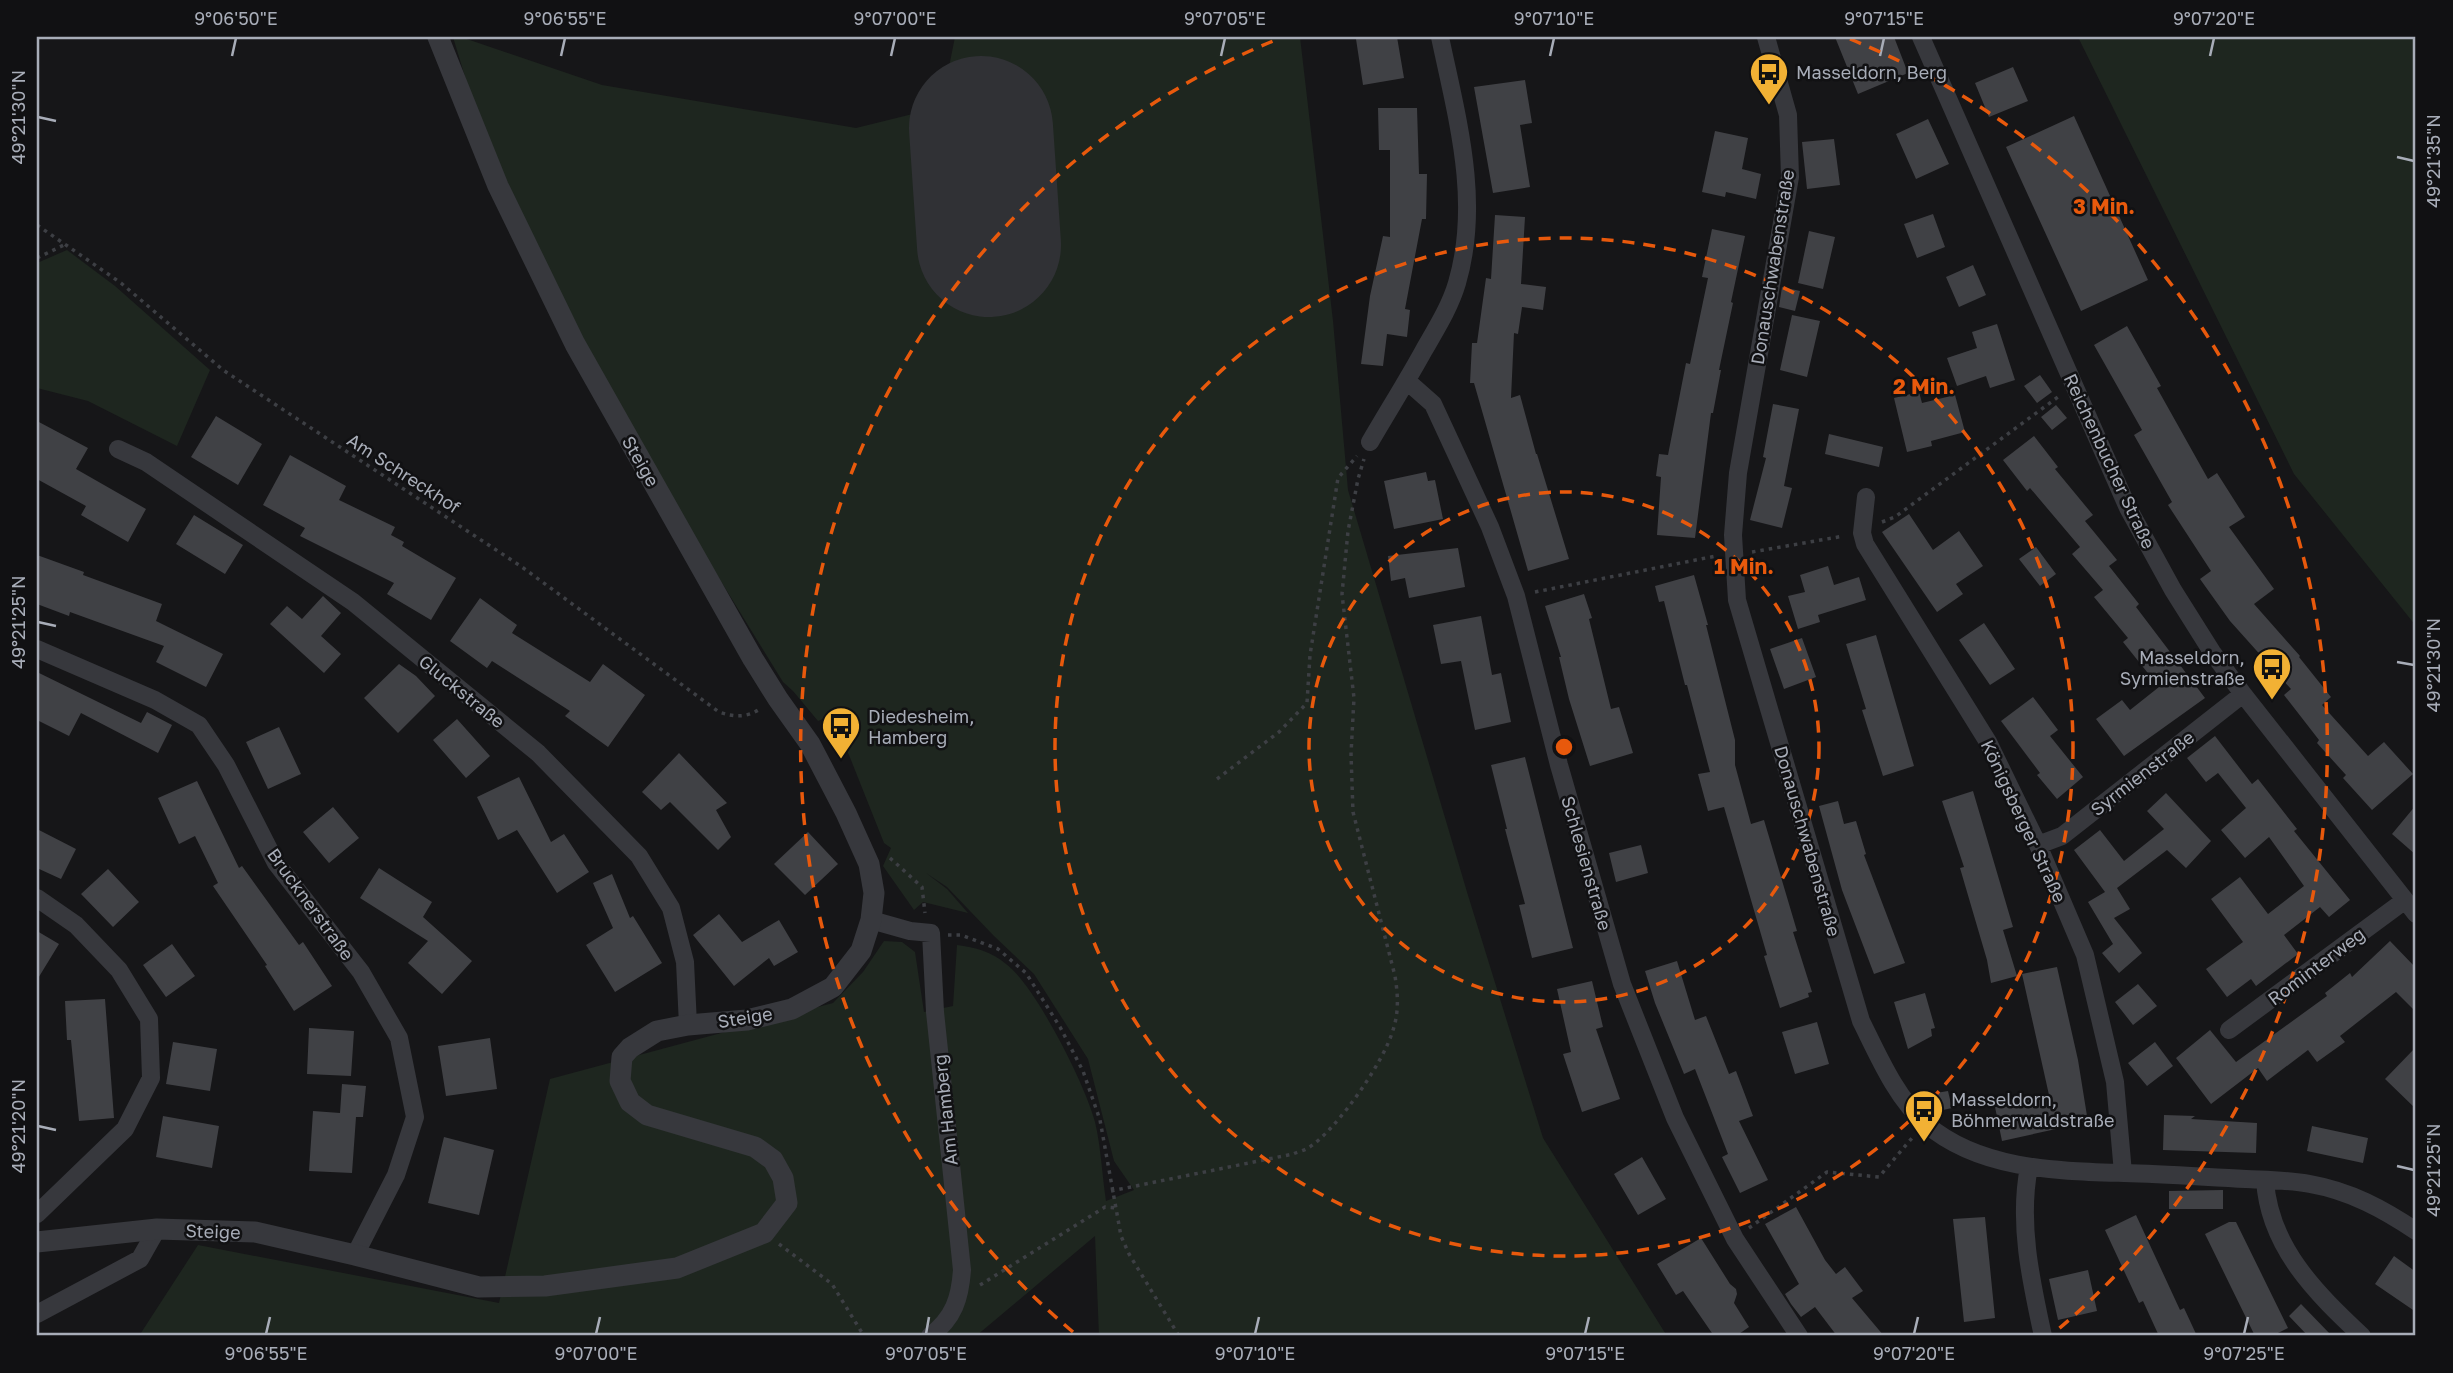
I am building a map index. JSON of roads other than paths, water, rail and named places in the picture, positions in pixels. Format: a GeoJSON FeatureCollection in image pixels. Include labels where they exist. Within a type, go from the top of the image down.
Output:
{"type":"FeatureCollection","features":[{"type":"Feature","properties":{"kind":"street","name":"Steige"},"geometry":{"type":"LineString","coordinates":[[37,1242],[157,1229],[256,1233],[479,1287],[545,1286],[677,1268],[764,1233],[787,1203],[783,1178],[773,1160],[755,1147],[647,1115],[630,1102],[621,1081],[622,1057],[630,1048],[657,1031],[688,1025],[747,1020],[781,1012],[833,988],[861,951],[872,920],[874,893],[869,864],[810,744],[753,659],[575,344],[498,186],[438,37]]}},
{"type":"Feature","properties":{"kind":"street"},"geometry":{"type":"LineString","coordinates":[[1370,442],[1442,319],[1457,284],[1467,234],[1463,147],[1440,37]]}},
{"type":"Feature","properties":{"kind":"street","name":"Donauschwabenstraße"},"geometry":{"type":"LineString","coordinates":[[1766,37],[1788,115],[1790,177],[1738,473],[1737,600],[1860,1021],[1892,1082],[1924,1123],[1952,1142],[1984,1155],[2029,1167],[2075,1173],[2308,1183],[2344,1192],[2384,1209],[2416,1231]]}},
{"type":"Feature","properties":{"kind":"street","name":"Reichenbucher Straße"},"geometry":{"type":"LineString","coordinates":[[1921,37],[2127,508],[2153,555],[2206,641],[2243,694],[2410,907]]}},
{"type":"Feature","properties":{"kind":"street","name":"Schlesienstraße"},"geometry":{"type":"LineString","coordinates":[[1407,381],[1433,404],[1490,527],[1516,596],[1559,765],[1622,984],[1675,1118],[1735,1239],[1800,1336]]}},
{"type":"Feature","properties":{"kind":"street","name":"Gluckstraße"},"geometry":{"type":"LineString","coordinates":[[118,449],[146,462],[354,602],[538,753],[639,856],[671,908],[685,962],[688,1025]]}},
{"type":"Feature","properties":{"kind":"street","name":"Königsberger Straße"},"geometry":{"type":"LineString","coordinates":[[1866,497],[1862,533],[1865,544],[1988,742],[2038,845],[2085,955],[2115,1082],[2123,1173]]}},
{"type":"Feature","properties":{"kind":"street","name":"Brucknerstraße"},"geometry":{"type":"LineString","coordinates":[[37,649],[155,699],[199,725],[226,765],[276,863],[361,972],[399,1038],[415,1117],[396,1175],[355,1255]]}},
{"type":"Feature","properties":{"kind":"street","name":"Syrmienstraße"},"geometry":{"type":"LineString","coordinates":[[2038,845],[2062,836],[2243,694]]}},
{"type":"Feature","properties":{"kind":"street"},"geometry":{"type":"LineString","coordinates":[[37,898],[76,925],[119,970],[149,1019],[151,1078],[125,1129],[37,1214]]}},
{"type":"Feature","properties":{"kind":"street","name":"Rominterweg"},"geometry":{"type":"LineString","coordinates":[[2229,1030],[2410,907]]}},
{"type":"Feature","properties":{"kind":"street","name":"Am Hamberg"},"geometry":{"type":"LineString","coordinates":[[872,920],[910,931],[931,933],[935,1012],[962,1270],[958,1303],[938,1331],[930,1336]]}},
{"type":"Feature","properties":{"kind":"street"},"geometry":{"type":"LineString","coordinates":[[2029,1167],[2025,1191],[2029,1269],[2043,1336]]}},
{"type":"Feature","properties":{"kind":"street"},"geometry":{"type":"LineString","coordinates":[[2265,1180],[2266,1199],[2273,1226],[2293,1262],[2319,1296],[2362,1336]]}},
{"type":"Feature","properties":{"kind":"street"},"geometry":{"type":"LineString","coordinates":[[37,1314],[140,1259],[157,1229]]}},
{"type":"Feature","properties":{"kind":"place","name":"Masseldorn, Berg"},"geometry":{"type":"Point","coordinates":[1769,106]}},
{"type":"Feature","properties":{"kind":"place","name":"Masseldorn, Syrmienstraße"},"geometry":{"type":"Point","coordinates":[2272,701]}},
{"type":"Feature","properties":{"kind":"place","name":"Diedesheim, Hamberg"},"geometry":{"type":"Point","coordinates":[841,760]}},
{"type":"Feature","properties":{"kind":"place","name":"Masseldorn, Böhmerwaldstraße"},"geometry":{"type":"Point","coordinates":[1924,1143]}}]}
